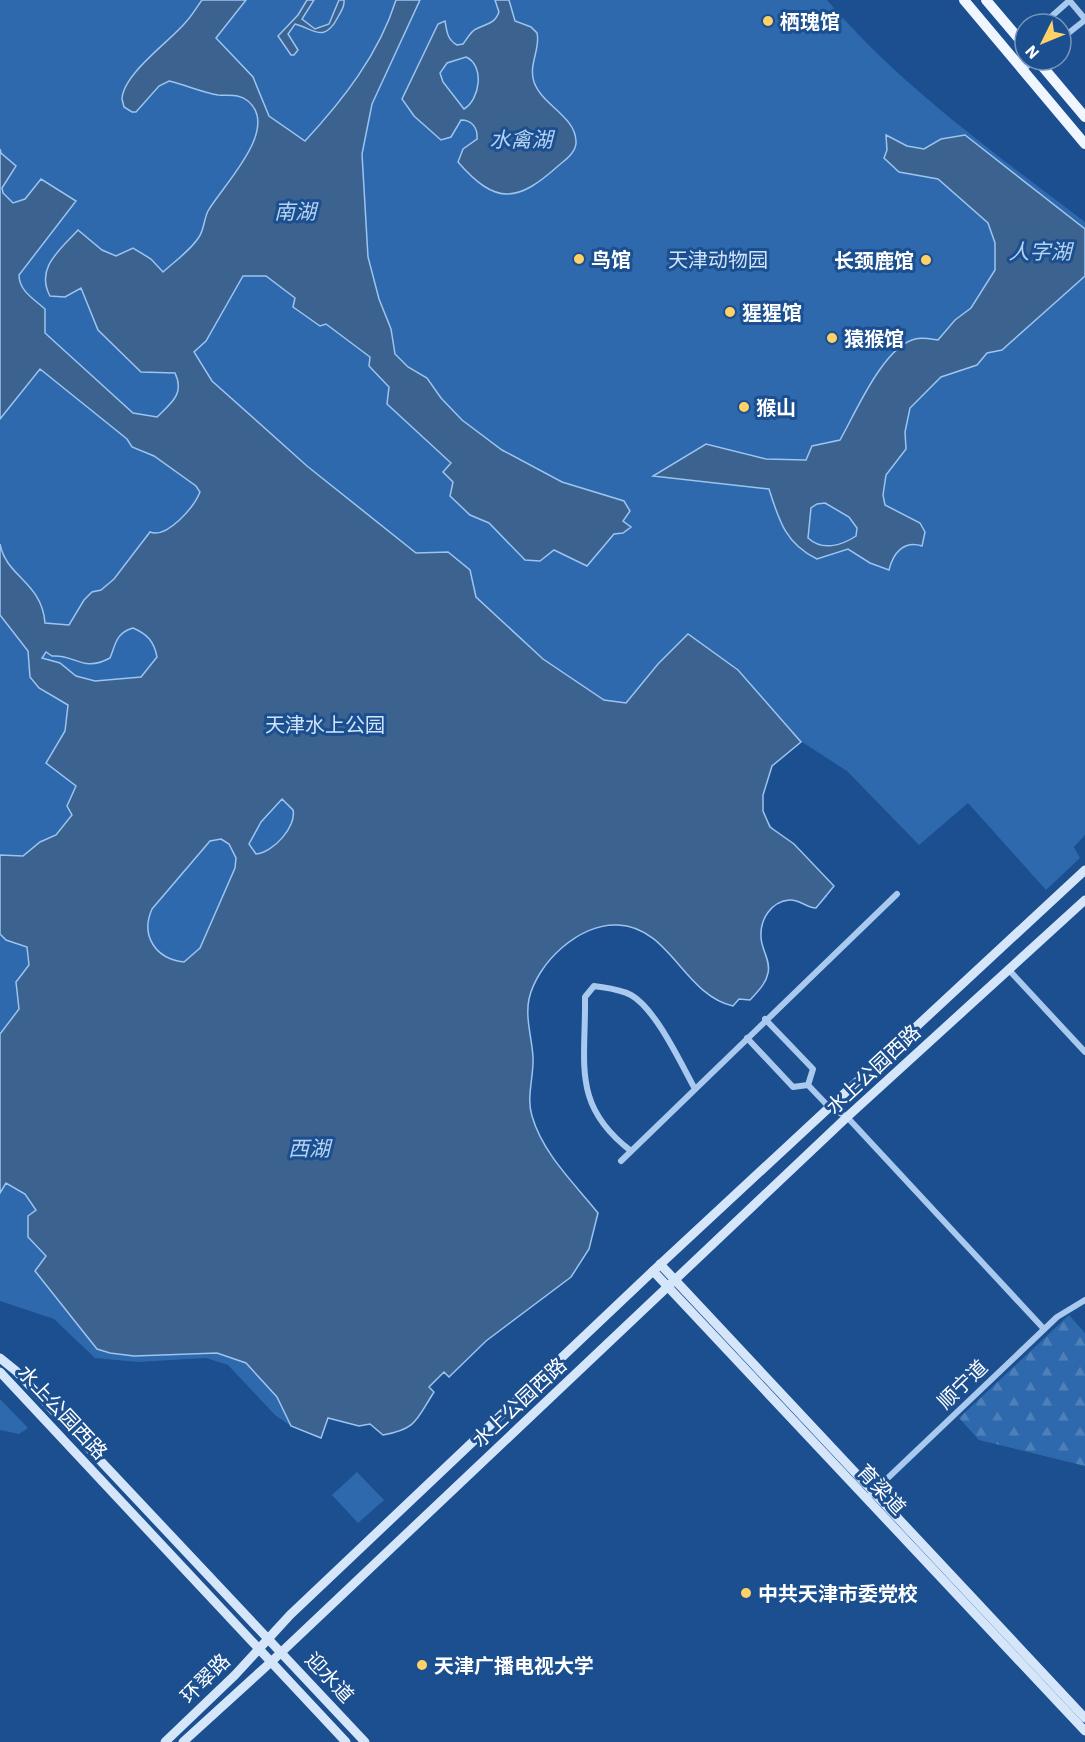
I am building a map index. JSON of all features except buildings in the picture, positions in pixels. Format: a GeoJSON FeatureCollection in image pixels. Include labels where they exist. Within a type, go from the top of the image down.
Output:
{"type":"FeatureCollection","features":[{"type":"Feature","properties":{"kind":"main road"},"geometry":{"type":"LineString","coordinates":[[964,0],[1013,58]]}},
{"type":"Feature","properties":{"kind":"main road"},"geometry":{"type":"LineString","coordinates":[[986,0],[1013,31]]}},
{"type":"Feature","properties":{"kind":"main road"},"geometry":{"type":"LineString","coordinates":[[1025,72],[1085,144]]}},
{"type":"Feature","properties":{"kind":"main road"},"geometry":{"type":"LineString","coordinates":[[1046,72],[1085,117]]}},
{"type":"Feature","properties":{"kind":"main road","name":"水上公园西路"},"geometry":{"type":"LineString","coordinates":[[0,1358],[16,1371],[269,1636],[656,1267],[1085,870]]}},
{"type":"Feature","properties":{"kind":"main road","name":"水上公园西路"},"geometry":{"type":"LineString","coordinates":[[0,1372],[271,1662],[847,1117],[1085,900]]}},
{"type":"Feature","properties":{"kind":"main road","name":"育梁道"},"geometry":{"type":"LineString","coordinates":[[656,1267],[1085,1731]]}},
{"type":"Feature","properties":{"kind":"main road"},"geometry":{"type":"LineString","coordinates":[[869,1495],[1085,1718]]}},
{"type":"Feature","properties":{"kind":"main road","name":"环翠路"},"geometry":{"type":"LineString","coordinates":[[165,1742],[269,1636]]}},
{"type":"Feature","properties":{"kind":"main road","name":"迎水道"},"geometry":{"type":"LineString","coordinates":[[269,1636],[365,1742]]}},
{"type":"Feature","properties":{"kind":"main road","name":"环翠路"},"geometry":{"type":"LineString","coordinates":[[183,1742],[271,1662]]}},
{"type":"Feature","properties":{"kind":"main road","name":"迎水道"},"geometry":{"type":"LineString","coordinates":[[271,1662],[346,1742]]}},
{"type":"Feature","properties":{"kind":"street"},"geometry":{"type":"LineString","coordinates":[[1056,12],[1069,0],[1085,20],[1073,30]]}},
{"type":"Feature","properties":{"kind":"street"},"geometry":{"type":"LineString","coordinates":[[621,1161],[765,1019],[897,894]]}},
{"type":"Feature","properties":{"kind":"street"},"geometry":{"type":"LineString","coordinates":[[1008,969],[1085,1052]]}},
{"type":"Feature","properties":{"kind":"street"},"geometry":{"type":"LineString","coordinates":[[631,1151],[610,1135],[596,1116],[586,1092],[583,1072],[585,997],[589,990],[594,986],[633,996],[665,1035],[694,1089]]}},
{"type":"Feature","properties":{"kind":"street"},"geometry":{"type":"LineString","coordinates":[[765,1019],[813,1069],[808,1085]]}},
{"type":"Feature","properties":{"kind":"street"},"geometry":{"type":"LineString","coordinates":[[747,1038],[794,1087],[808,1085]]}},
{"type":"Feature","properties":{"kind":"street"},"geometry":{"type":"LineString","coordinates":[[808,1085],[829,1107],[847,1117],[1044,1329]]}},
{"type":"Feature","properties":{"kind":"street","name":"顺宁道"},"geometry":{"type":"LineString","coordinates":[[869,1495],[1057,1317],[1085,1300]]}},
{"type":"Feature","properties":{"kind":"green space","name":"天津水上公园"},"geometry":{"type":"Polygon","coordinates":[[[0,0],[827,0],[855,31],[917,90],[984,145],[1085,222],[1085,835],[1074,847],[1080,858],[1046,890],[968,803],[919,845],[847,771],[802,742],[778,759],[772,765],[766,781],[763,811],[782,840],[828,896],[816,908],[789,900],[777,904],[769,912],[763,924],[761,937],[769,968],[767,977],[750,1000],[739,999],[733,1006],[716,999],[702,989],[651,937],[636,929],[618,925],[603,926],[575,938],[550,959],[534,985],[528,1006],[533,1057],[530,1109],[537,1130],[551,1155],[598,1213],[589,1249],[571,1277],[486,1341],[449,1377],[444,1372],[429,1387],[434,1392],[419,1416],[409,1426],[394,1433],[383,1435],[370,1424],[359,1426],[328,1418],[321,1438],[291,1426],[275,1415],[228,1365],[206,1358],[138,1362],[95,1358],[54,1319],[0,1301],[0,0]]]}},
{"type":"Feature","properties":{"kind":"green space"},"geometry":{"type":"Polygon","coordinates":[[[1069,1315],[1085,1333],[1085,1466],[979,1440],[959,1418],[1069,1315]]]}},
{"type":"Feature","properties":{"kind":"green space"},"geometry":{"type":"Polygon","coordinates":[[[0,1399],[28,1428],[19,1434],[0,1430],[0,1399]]]}},
{"type":"Feature","properties":{"kind":"green space"},"geometry":{"type":"Polygon","coordinates":[[[357,1472],[384,1500],[358,1523],[332,1495],[357,1472]]]}},
{"type":"Feature","properties":{"kind":"water","name":"西湖"},"geometry":{"type":"Polygon","coordinates":[[[202,0],[246,0],[216,38],[253,77],[269,116],[305,141],[346,93],[370,58],[396,0],[420,0],[372,104],[362,154],[368,257],[379,299],[391,329],[395,354],[408,367],[427,378],[441,398],[462,420],[502,450],[562,482],[624,501],[630,511],[623,521],[631,527],[623,533],[614,534],[587,566],[554,550],[540,561],[525,560],[489,523],[470,515],[450,496],[453,482],[443,472],[451,463],[387,404],[389,387],[369,366],[370,357],[326,324],[320,326],[293,307],[295,298],[266,276],[243,276],[206,341],[194,352],[212,381],[307,466],[416,553],[448,552],[470,570],[476,597],[543,659],[604,700],[626,703],[658,664],[688,634],[738,670],[801,742],[772,766],[763,795],[763,811],[770,827],[794,844],[834,886],[816,908],[789,900],[777,904],[768,912],[761,930],[769,968],[767,977],[750,1000],[739,999],[733,1006],[716,999],[702,989],[651,937],[636,929],[618,925],[603,926],[575,938],[550,959],[534,985],[528,1006],[533,1057],[530,1109],[537,1130],[551,1155],[598,1213],[589,1249],[571,1277],[486,1341],[449,1377],[444,1372],[429,1387],[434,1392],[414,1422],[403,1430],[383,1435],[370,1424],[359,1426],[328,1418],[321,1438],[291,1426],[277,1397],[246,1363],[217,1353],[134,1356],[97,1349],[35,1271],[46,1256],[28,1237],[28,1216],[36,1210],[25,1194],[6,1183],[0,1193],[0,1034],[19,1009],[16,982],[29,965],[27,947],[6,940],[0,934],[0,855],[23,856],[40,842],[56,835],[72,815],[67,806],[76,786],[46,763],[65,731],[68,705],[39,688],[30,677],[28,651],[0,615],[0,544],[9,564],[38,598],[45,623],[69,625],[84,600],[92,592],[101,590],[114,579],[150,532],[157,533],[172,526],[192,506],[200,492],[196,486],[154,456],[132,447],[127,439],[40,369],[0,419],[0,149],[1,153],[16,166],[2,188],[3,193],[13,203],[25,199],[41,179],[76,201],[19,275],[24,290],[45,309],[45,333],[133,413],[157,417],[175,398],[178,380],[175,373],[141,372],[98,330],[81,288],[65,297],[50,296],[46,286],[46,277],[57,252],[78,230],[102,250],[116,256],[133,248],[151,259],[163,272],[196,242],[208,211],[246,157],[254,142],[258,126],[256,113],[248,101],[241,97],[212,94],[169,81],[159,86],[136,112],[124,107],[122,99],[124,89],[130,79],[178,31],[202,0]],[[133,628],[120,636],[110,658],[100,662],[86,663],[52,656],[46,652],[42,658],[60,663],[76,676],[95,681],[141,677],[157,657],[149,639],[133,628]],[[282,799],[261,822],[249,844],[256,854],[270,849],[288,831],[293,810],[282,799]],[[221,839],[210,841],[152,909],[148,928],[149,937],[158,951],[174,960],[184,962],[200,948],[235,868],[236,858],[229,844],[221,839]]]}},
{"type":"Feature","properties":{"kind":"water"},"geometry":{"type":"Polygon","coordinates":[[[307,0],[314,0],[302,19],[315,29],[329,24],[339,0],[344,0],[344,2],[333,25],[328,30],[318,32],[295,24],[288,34],[298,50],[291,55],[278,36],[298,15],[307,0]]]}},
{"type":"Feature","properties":{"kind":"water","name":"水禽湖"},"geometry":{"type":"Polygon","coordinates":[[[495,0],[509,0],[515,21],[531,27],[537,33],[538,39],[532,69],[534,82],[544,97],[570,124],[576,141],[575,149],[570,155],[544,178],[531,187],[507,194],[484,186],[458,162],[463,149],[477,139],[474,125],[461,120],[451,137],[441,140],[414,116],[402,99],[438,24],[445,21],[451,40],[457,45],[463,44],[472,31],[492,22],[499,12],[495,0]],[[466,57],[447,63],[440,73],[443,82],[464,109],[477,91],[478,75],[472,61],[466,57]]]}},
{"type":"Feature","properties":{"kind":"water","name":"人字湖"},"geometry":{"type":"Polygon","coordinates":[[[886,135],[907,146],[924,149],[941,139],[965,135],[1085,229],[1085,276],[1002,350],[987,353],[977,365],[941,377],[910,408],[905,432],[906,449],[886,475],[883,495],[885,505],[920,523],[925,532],[922,546],[910,545],[900,549],[893,558],[889,570],[870,563],[848,549],[817,559],[806,553],[785,530],[769,489],[653,476],[706,444],[766,459],[806,460],[812,446],[840,440],[871,383],[892,354],[915,339],[938,340],[955,320],[971,308],[995,270],[995,243],[988,223],[938,179],[899,172],[884,158],[887,150],[886,135]],[[825,503],[817,504],[811,508],[808,538],[819,545],[832,546],[856,536],[857,528],[849,517],[825,503]]]}},
{"type":"Feature","properties":{"kind":"place","name":"栖瑰馆"},"geometry":{"type":"Point","coordinates":[768,21]}},
{"type":"Feature","properties":{"kind":"place","name":"鸟馆"},"geometry":{"type":"Point","coordinates":[579,259]}},
{"type":"Feature","properties":{"kind":"place","name":"长颈鹿馆"},"geometry":{"type":"Point","coordinates":[926,260]}},
{"type":"Feature","properties":{"kind":"place","name":"猩猩馆"},"geometry":{"type":"Point","coordinates":[730,312]}},
{"type":"Feature","properties":{"kind":"place","name":"猿猴馆"},"geometry":{"type":"Point","coordinates":[832,338]}},
{"type":"Feature","properties":{"kind":"place","name":"猴山"},"geometry":{"type":"Point","coordinates":[744,407]}},
{"type":"Feature","properties":{"kind":"place","name":"中共天津市委党校"},"geometry":{"type":"Point","coordinates":[746,1593]}},
{"type":"Feature","properties":{"kind":"place","name":"天津广播电视大学"},"geometry":{"type":"Point","coordinates":[422,1665]}},
{"type":"Feature","properties":{"kind":"water label","name":"南湖"},"geometry":{"type":"Point","coordinates":[295,211]}},
{"type":"Feature","properties":{"kind":"park label","name":"天津动物园"},"geometry":{"type":"Point","coordinates":[718,259]}}]}
